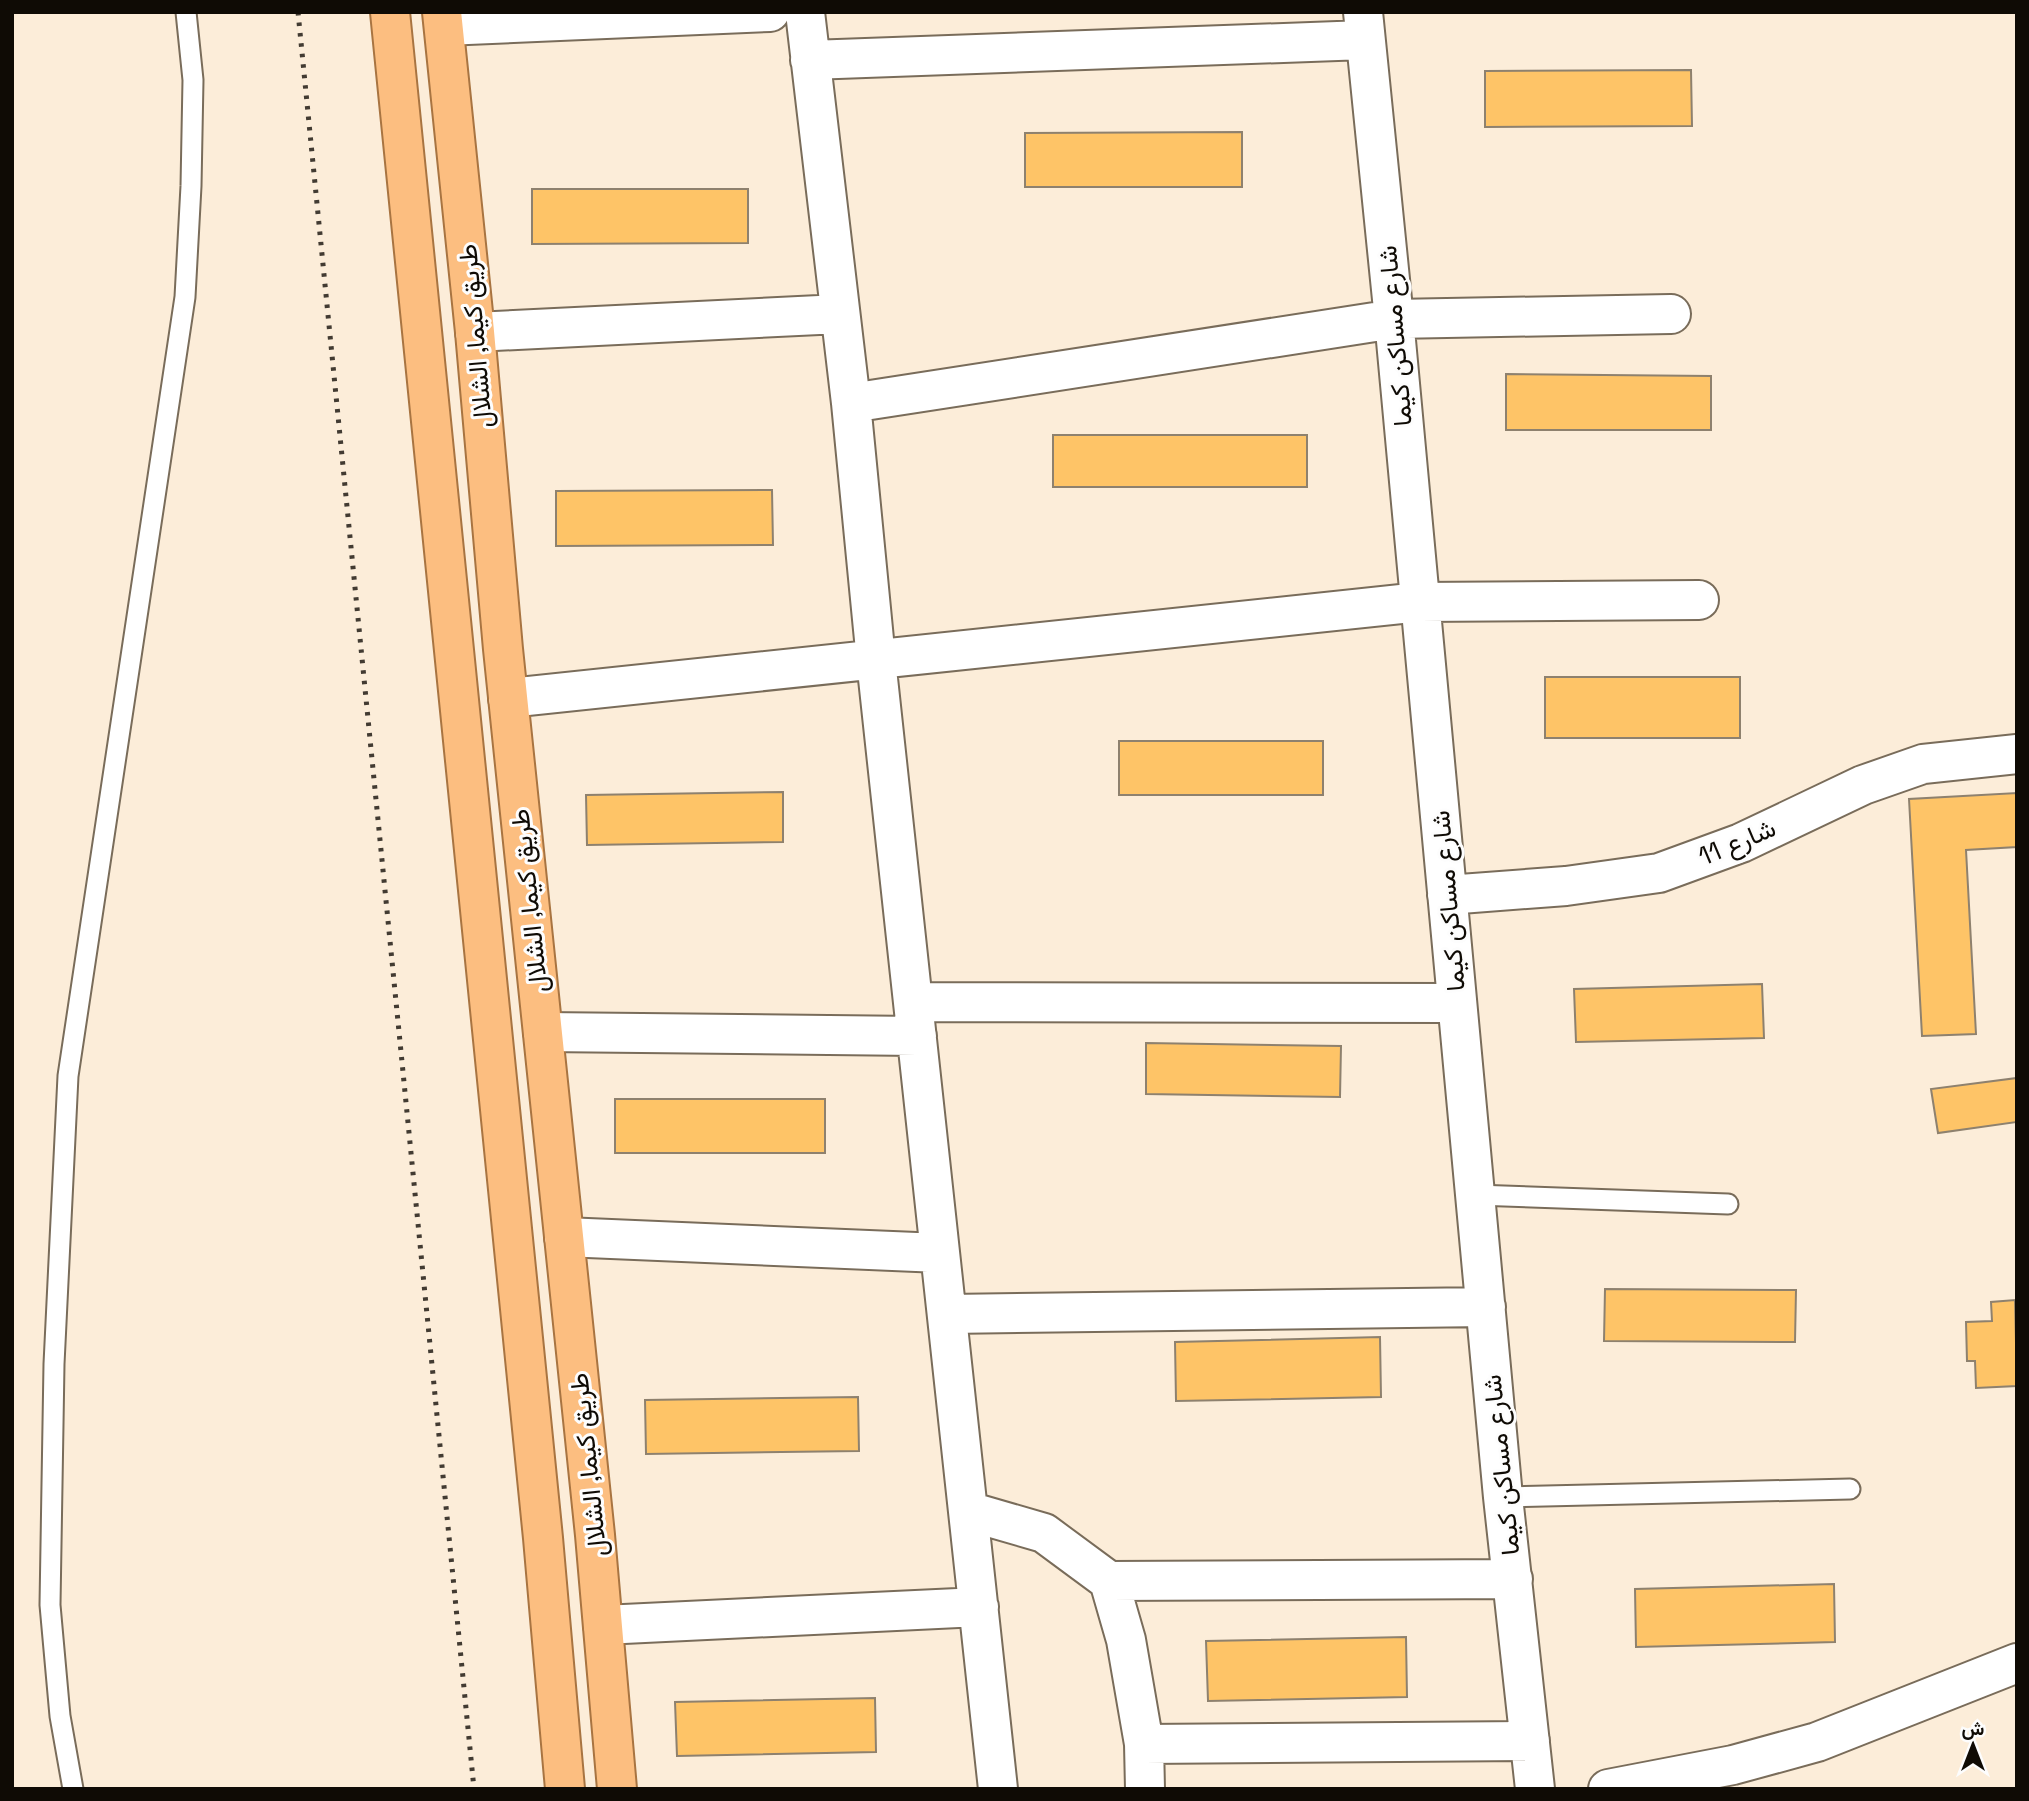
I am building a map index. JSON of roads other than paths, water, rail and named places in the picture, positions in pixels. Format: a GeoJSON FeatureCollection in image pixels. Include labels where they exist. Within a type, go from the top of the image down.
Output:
{"type":"FeatureCollection","features":[{"type":"Feature","properties":{"kind":"highway","name":"طريق كيما, الشلال"},"geometry":{"type":"LineString","coordinates":[[390,12],[543,1538],[565,1789]]}},
{"type":"Feature","properties":{"kind":"highway","name":"طريق كيما, الشلال"},"geometry":{"type":"LineString","coordinates":[[443,19],[475,331],[503,649],[603,1625],[617,1789]]}},
{"type":"Feature","properties":{"kind":"highway"},"geometry":{"type":"LineString","coordinates":[[454,658],[503,649]]}},
{"type":"Feature","properties":{"kind":"street"},"geometry":{"type":"LineString","coordinates":[[443,19],[770,12]]}},
{"type":"Feature","properties":{"kind":"street"},"geometry":{"type":"LineString","coordinates":[[805,12],[851,403],[876,660],[998,1789]]}},
{"type":"Feature","properties":{"kind":"street"},"geometry":{"type":"LineString","coordinates":[[810,60],[1364,26]]}},
{"type":"Feature","properties":{"kind":"street","name":"شارع مساكن كيما"},"geometry":{"type":"LineString","coordinates":[[1364,26],[1394,319],[1503,1497],[1535,1789]]}},
{"type":"Feature","properties":{"kind":"street"},"geometry":{"type":"LineString","coordinates":[[475,331],[840,314]]}},
{"type":"Feature","properties":{"kind":"street"},"geometry":{"type":"LineString","coordinates":[[851,403],[1394,319],[1671,314]]}},
{"type":"Feature","properties":{"kind":"street"},"geometry":{"type":"LineString","coordinates":[[509,698],[1420,602],[1699,600]]}},
{"type":"Feature","properties":{"kind":"street","name":"شارع 11"},"geometry":{"type":"LineString","coordinates":[[1447,895],[1566,887],[1659,873],[1741,843],[1863,785],[1923,764],[2017,754]]}},
{"type":"Feature","properties":{"kind":"street"},"geometry":{"type":"LineString","coordinates":[[543,1032],[1457,1003]]}},
{"type":"Feature","properties":{"kind":"street"},"geometry":{"type":"LineString","coordinates":[[564,1237],[940,1253]]}},
{"type":"Feature","properties":{"kind":"street"},"geometry":{"type":"LineString","coordinates":[[948,1314],[1486,1307]]}},
{"type":"Feature","properties":{"kind":"street"},"geometry":{"type":"LineString","coordinates":[[968,1511],[1044,1534],[1109,1581],[1513,1579]]}},
{"type":"Feature","properties":{"kind":"street"},"geometry":{"type":"LineString","coordinates":[[1109,1581],[1126,1640],[1144,1744],[1146,1789]]}},
{"type":"Feature","properties":{"kind":"street"},"geometry":{"type":"LineString","coordinates":[[603,1625],[979,1607]]}},
{"type":"Feature","properties":{"kind":"street"},"geometry":{"type":"LineString","coordinates":[[1608,1789],[1733,1765],[1816,1742],[2017,1663]]}},
{"type":"Feature","properties":{"kind":"street"},"geometry":{"type":"LineString","coordinates":[[1144,1744],[1530,1741]]}},
{"type":"Feature","properties":{"kind":"lane"},"geometry":{"type":"LineString","coordinates":[[73,1789],[60,1716],[50,1605],[54,1364],[68,1076],[185,297],[193,80],[186,12]]}},
{"type":"Feature","properties":{"kind":"lane"},"geometry":{"type":"LineString","coordinates":[[1475,1195],[1728,1203]]}},
{"type":"Feature","properties":{"kind":"lane"},"geometry":{"type":"LineString","coordinates":[[1503,1497],[1850,1489]]}},
{"type":"Feature","properties":{"kind":"railway"},"geometry":{"type":"LineString","coordinates":[[298,12],[474,1789]]}}]}
